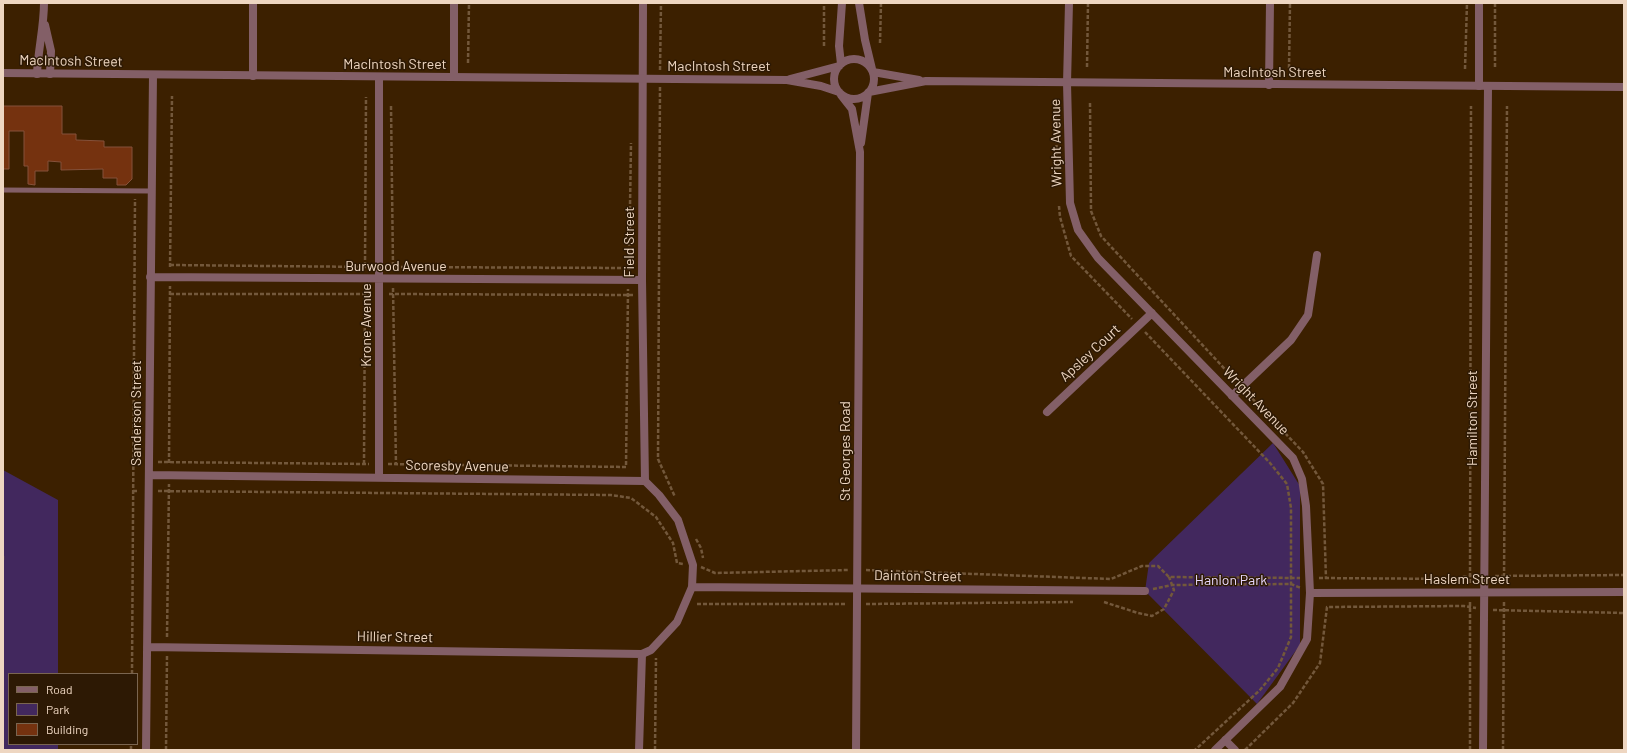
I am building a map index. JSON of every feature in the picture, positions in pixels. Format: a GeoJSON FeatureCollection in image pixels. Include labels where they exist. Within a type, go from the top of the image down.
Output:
{"type":"FeatureCollection","features":[{"type":"Feature","properties":{"kind":"street"},"geometry":{"type":"LineString","coordinates":[[37,74],[38,52],[44,21],[44,3]]}},
{"type":"Feature","properties":{"kind":"street"},"geometry":{"type":"LineString","coordinates":[[253,76],[254,3]]}},
{"type":"Feature","properties":{"kind":"street"},"geometry":{"type":"LineString","coordinates":[[454,3],[454,78]]}},
{"type":"Feature","properties":{"kind":"street","name":"Field Street"},"geometry":{"type":"LineString","coordinates":[[643,3],[642,295],[645,481]]}},
{"type":"Feature","properties":{"kind":"street"},"geometry":{"type":"LineString","coordinates":[[842,3],[839,46],[840,65],[834,76],[836,88],[840,93],[846,98],[858,99],[869,93],[874,83],[864,40],[860,3]]}},
{"type":"Feature","properties":{"kind":"street","name":"Wright Avenue"},"geometry":{"type":"LineString","coordinates":[[1069,3],[1068,83],[1070,203],[1078,230],[1098,258],[1293,458],[1302,479],[1306,506],[1310,593],[1306,639],[1295,662],[1280,687],[1215,750]]}},
{"type":"Feature","properties":{"kind":"street"},"geometry":{"type":"LineString","coordinates":[[1269,85],[1270,3]]}},
{"type":"Feature","properties":{"kind":"street"},"geometry":{"type":"LineString","coordinates":[[1479,3],[1479,86]]}},
{"type":"Feature","properties":{"kind":"street"},"geometry":{"type":"LineString","coordinates":[[44,21],[50,51],[50,74]]}},
{"type":"Feature","properties":{"kind":"street"},"geometry":{"type":"LineString","coordinates":[[840,65],[852,60],[858,60],[864,62],[872,71]]}},
{"type":"Feature","properties":{"kind":"street","name":"MacIntosh Street"},"geometry":{"type":"LineString","coordinates":[[787,80],[840,65]]}},
{"type":"Feature","properties":{"kind":"street","name":"MacIntosh Street"},"geometry":{"type":"LineString","coordinates":[[872,71],[926,81],[1624,87]]}},
{"type":"Feature","properties":{"kind":"street","name":"MacIntosh Street"},"geometry":{"type":"LineString","coordinates":[[3,74],[787,80],[821,86],[840,93]]}},
{"type":"Feature","properties":{"kind":"street","name":"Sanderson Street"},"geometry":{"type":"LineString","coordinates":[[146,750],[153,75]]}},
{"type":"Feature","properties":{"kind":"street","name":"Krone Avenue"},"geometry":{"type":"LineString","coordinates":[[379,77],[379,478]]}},
{"type":"Feature","properties":{"kind":"street","name":"MacIntosh Street"},"geometry":{"type":"LineString","coordinates":[[869,93],[926,81]]}},
{"type":"Feature","properties":{"kind":"street","name":"Hamilton Street"},"geometry":{"type":"LineString","coordinates":[[1483,750],[1488,86]]}},
{"type":"Feature","properties":{"kind":"street","name":"St Georges Road"},"geometry":{"type":"LineString","coordinates":[[840,93],[852,109],[860,152]]}},
{"type":"Feature","properties":{"kind":"street","name":"St Georges Road"},"geometry":{"type":"LineString","coordinates":[[856,750],[860,152],[869,93]]}},
{"type":"Feature","properties":{"kind":"street"},"geometry":{"type":"LineString","coordinates":[[1232,396],[1291,340],[1308,315],[1317,255]]}},
{"type":"Feature","properties":{"kind":"street","name":"Burwood Avenue"},"geometry":{"type":"LineString","coordinates":[[150,277],[642,280]]}},
{"type":"Feature","properties":{"kind":"street","name":"Apsley Court"},"geometry":{"type":"LineString","coordinates":[[1047,412],[1152,313]]}},
{"type":"Feature","properties":{"kind":"street","name":"Scoresby Avenue"},"geometry":{"type":"LineString","coordinates":[[149,475],[645,481]]}},
{"type":"Feature","properties":{"kind":"street"},"geometry":{"type":"LineString","coordinates":[[639,750],[642,654],[651,650],[677,622],[696,587],[692,565],[678,520],[659,495],[645,481]]}},
{"type":"Feature","properties":{"kind":"street","name":"Dainton Street"},"geometry":{"type":"LineString","coordinates":[[696,587],[1145,591]]}},
{"type":"Feature","properties":{"kind":"street","name":"Haslem Street"},"geometry":{"type":"LineString","coordinates":[[1310,593],[1624,592]]}},
{"type":"Feature","properties":{"kind":"street","name":"Hillier Street"},"geometry":{"type":"LineString","coordinates":[[147,646],[642,654]]}},
{"type":"Feature","properties":{"kind":"street"},"geometry":{"type":"LineString","coordinates":[[1225,740],[1235,750]]}},
{"type":"Feature","properties":{"kind":"lane"},"geometry":{"type":"LineString","coordinates":[[3,190],[151,191]]}},
{"type":"Feature","properties":{"kind":"path"},"geometry":{"type":"LineString","coordinates":[[468,63],[469,3]]}},
{"type":"Feature","properties":{"kind":"path"},"geometry":{"type":"LineString","coordinates":[[661,3],[658,459],[677,503]]}},
{"type":"Feature","properties":{"kind":"path"},"geometry":{"type":"LineString","coordinates":[[824,3],[824,46]]}},
{"type":"Feature","properties":{"kind":"path"},"geometry":{"type":"LineString","coordinates":[[880,3],[880,43]]}},
{"type":"Feature","properties":{"kind":"path"},"geometry":{"type":"LineString","coordinates":[[1087,67],[1088,3]]}},
{"type":"Feature","properties":{"kind":"path"},"geometry":{"type":"LineString","coordinates":[[1289,68],[1290,3]]}},
{"type":"Feature","properties":{"kind":"path"},"geometry":{"type":"LineString","coordinates":[[1465,69],[1466,3]]}},
{"type":"Feature","properties":{"kind":"path"},"geometry":{"type":"LineString","coordinates":[[1495,3],[1495,69]]}},
{"type":"Feature","properties":{"kind":"path"},"geometry":{"type":"LineString","coordinates":[[166,750],[172,96]]}},
{"type":"Feature","properties":{"kind":"path"},"geometry":{"type":"LineString","coordinates":[[1055,103],[1057,164]]}},
{"type":"Feature","properties":{"kind":"path"},"geometry":{"type":"LineString","coordinates":[[1090,103],[1091,211],[1100,236],[1303,452],[1323,484],[1327,607],[1320,663],[1293,703],[1245,750]]}},
{"type":"Feature","properties":{"kind":"path"},"geometry":{"type":"LineString","coordinates":[[391,105],[396,493]]}},
{"type":"Feature","properties":{"kind":"path"},"geometry":{"type":"LineString","coordinates":[[1470,750],[1471,106]]}},
{"type":"Feature","properties":{"kind":"path"},"geometry":{"type":"LineString","coordinates":[[1503,750],[1507,106]]}},
{"type":"Feature","properties":{"kind":"path"},"geometry":{"type":"LineString","coordinates":[[133,462],[626,467],[631,137]]}},
{"type":"Feature","properties":{"kind":"path"},"geometry":{"type":"LineString","coordinates":[[132,673],[135,210],[133,191]]}},
{"type":"Feature","properties":{"kind":"path"},"geometry":{"type":"LineString","coordinates":[[1059,202],[1060,217],[1071,256],[1270,463],[1287,484],[1291,508],[1291,637],[1278,668],[1260,690],[1195,750]]}},
{"type":"Feature","properties":{"kind":"path"},"geometry":{"type":"LineString","coordinates":[[170,265],[660,268]]}},
{"type":"Feature","properties":{"kind":"path"},"geometry":{"type":"LineString","coordinates":[[170,294],[659,295]]}},
{"type":"Feature","properties":{"kind":"path"},"geometry":{"type":"LineString","coordinates":[[133,491],[611,494],[631,498],[656,517],[673,543],[677,563]]}},
{"type":"Feature","properties":{"kind":"path"},"geometry":{"type":"LineString","coordinates":[[694,535],[701,548],[704,567],[696,587],[694,600],[697,604]]}},
{"type":"Feature","properties":{"kind":"path"},"geometry":{"type":"LineString","coordinates":[[3,556],[3,562]]}},
{"type":"Feature","properties":{"kind":"path"},"geometry":{"type":"LineString","coordinates":[[704,567],[715,573],[857,570],[1111,578],[1142,566],[1158,566],[1169,577],[1174,590],[1164,609],[1152,616],[1138,613],[1106,602],[1098,602]]}},
{"type":"Feature","properties":{"kind":"path"},"geometry":{"type":"LineString","coordinates":[[1169,577],[1455,579],[1470,576],[1624,575]]}},
{"type":"Feature","properties":{"kind":"path"},"geometry":{"type":"LineString","coordinates":[[1145,591],[1172,585],[1291,584],[1310,593]]}},
{"type":"Feature","properties":{"kind":"path"},"geometry":{"type":"LineString","coordinates":[[697,604],[1074,602]]}},
{"type":"Feature","properties":{"kind":"path"},"geometry":{"type":"LineString","coordinates":[[693,610],[697,604]]}},
{"type":"Feature","properties":{"kind":"path"},"geometry":{"type":"LineString","coordinates":[[1327,607],[1470,607],[1504,612],[1624,613]]}},
{"type":"Feature","properties":{"kind":"path"},"geometry":{"type":"LineString","coordinates":[[655,750],[656,654]]}},
{"type":"Feature","properties":{"kind":"green space","name":"Hanlon Park"},"geometry":{"type":"Polygon","coordinates":[[[1273,443],[1300,486],[1300,645],[1257,704],[1145,591],[1149,563],[1273,443]]]}},
{"type":"Feature","properties":{"kind":"green space"},"geometry":{"type":"Polygon","coordinates":[[[3,470],[58,500],[58,673],[8,673],[8,745],[58,745],[58,750],[3,750],[3,470]]]}},
{"type":"Feature","properties":{"kind":"building"},"geometry":{"type":"Polygon","coordinates":[[[3,106],[62,106],[62,134],[76,134],[76,140],[104,141],[104,147],[132,147],[132,179],[126,185],[117,185],[117,178],[103,178],[103,169],[61,170],[61,162],[48,161],[48,171],[35,171],[35,185],[28,184],[28,166],[24,166],[24,131],[9,131],[9,169],[3,169],[3,106]]]}}]}
